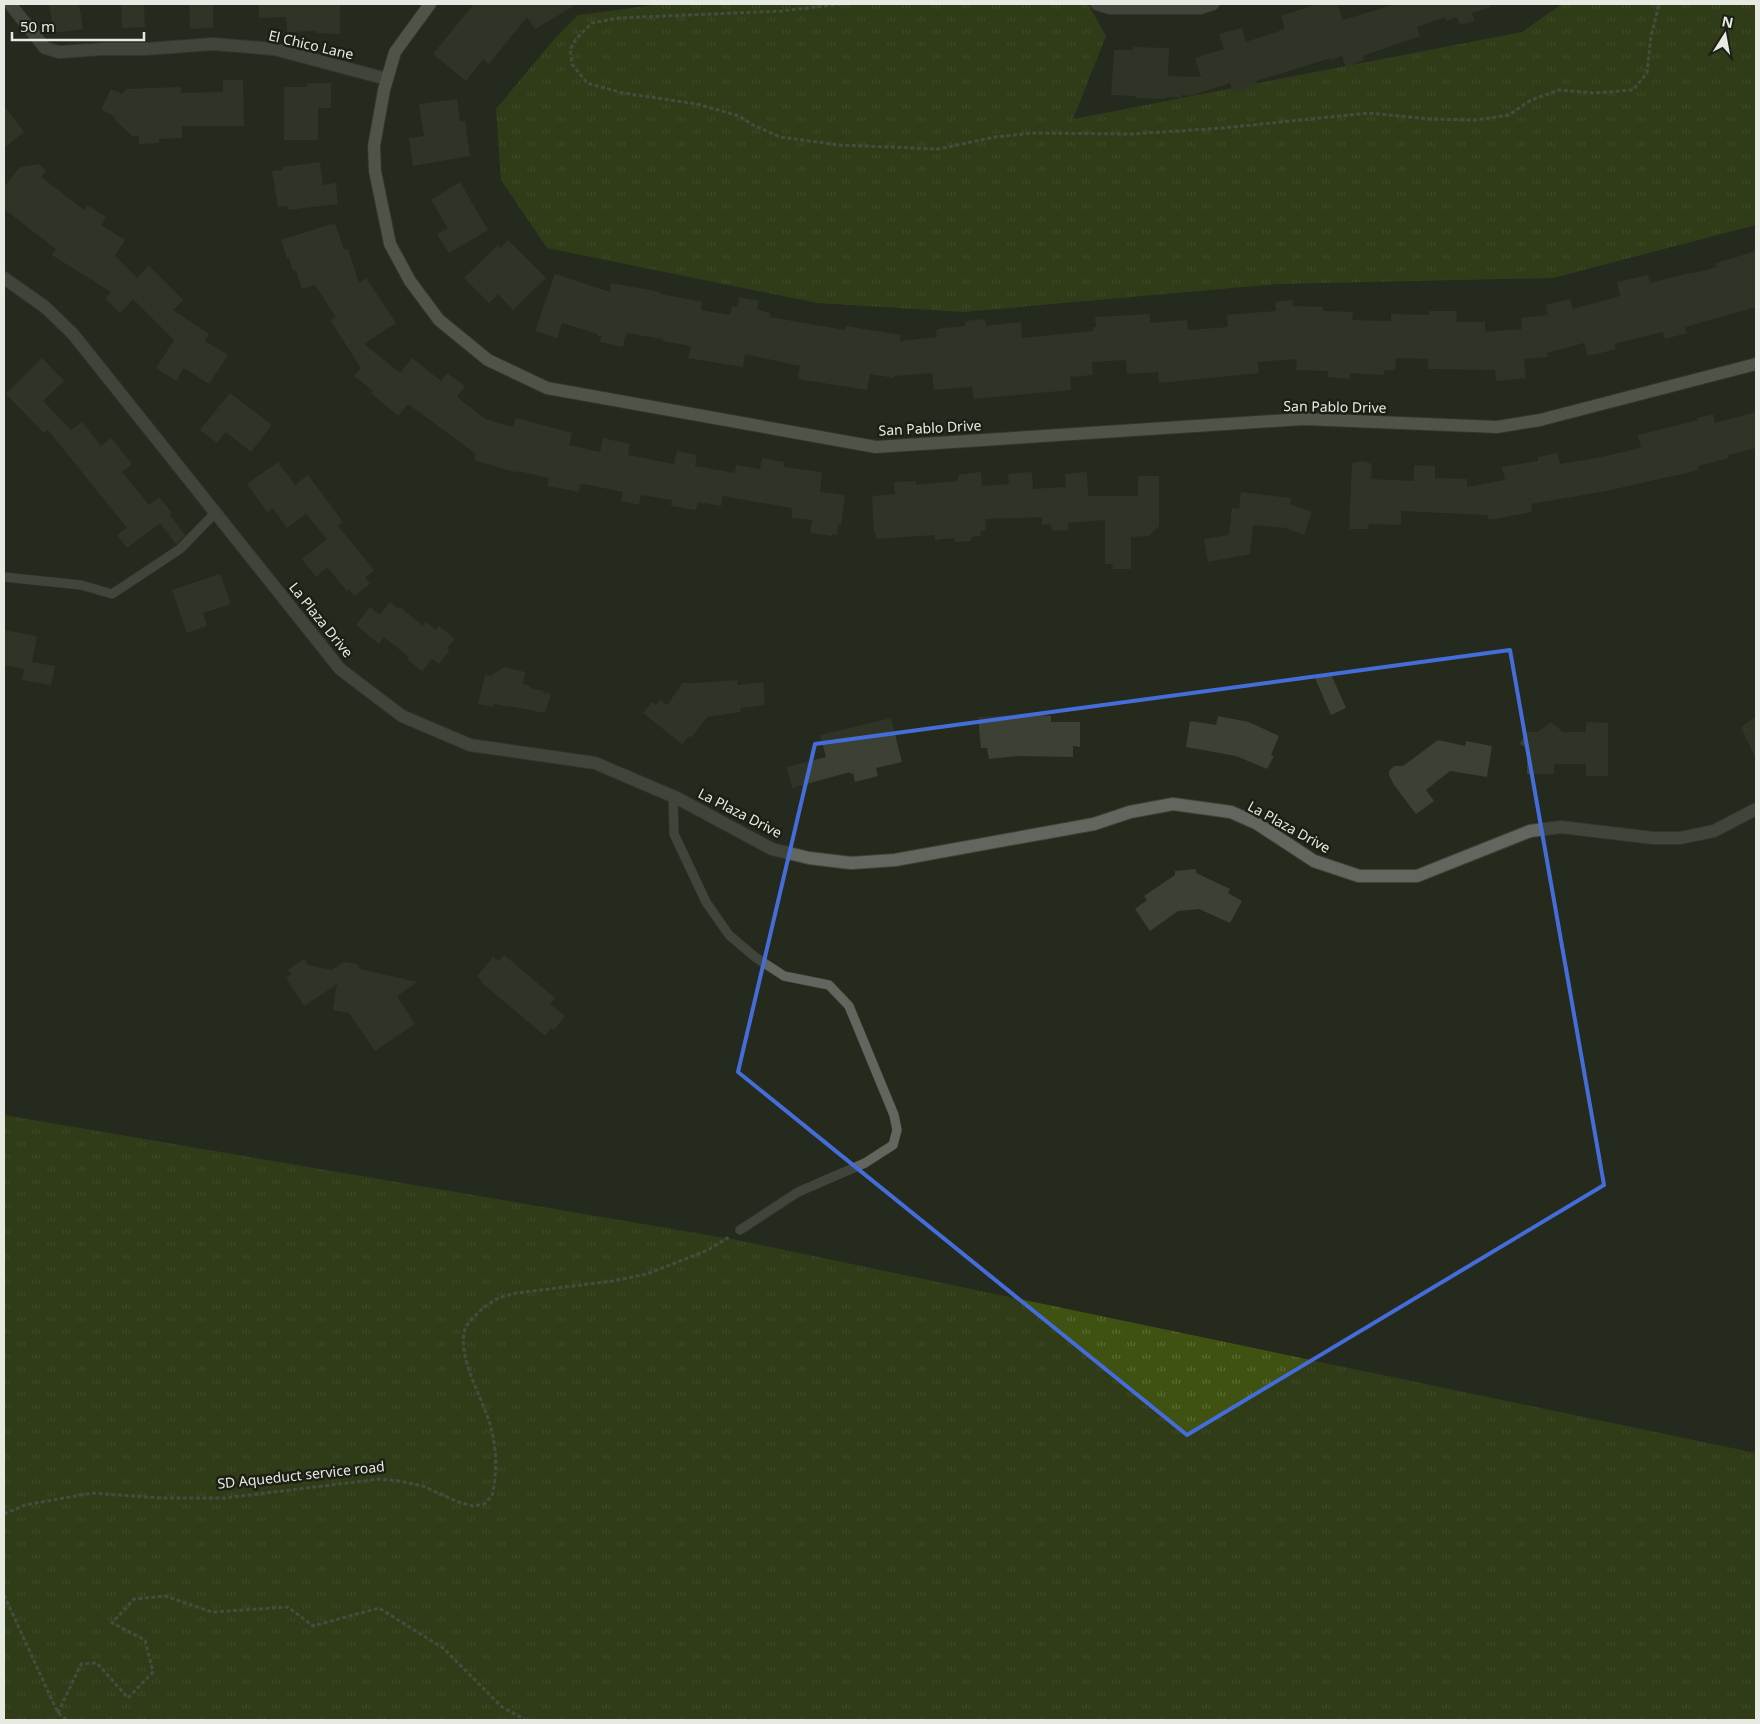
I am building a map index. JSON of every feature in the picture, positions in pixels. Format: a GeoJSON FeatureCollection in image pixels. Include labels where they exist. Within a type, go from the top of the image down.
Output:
{"type":"FeatureCollection","features":[{"type":"Feature","properties":{"kind":"street","name":"El Chico Lane"},"geometry":{"type":"LineString","coordinates":[[10,4],[45,48],[59,52],[146,49],[213,44],[274,49],[387,79]]}},
{"type":"Feature","properties":{"kind":"street","name":"San Pablo Drive"},"geometry":{"type":"LineString","coordinates":[[430,4],[395,52],[387,79],[374,146],[375,170],[391,246],[410,281],[439,320],[488,360],[547,388],[876,447],[1304,419],[1497,427],[1540,420],[1756,364]]}},
{"type":"Feature","properties":{"kind":"street"},"geometry":{"type":"LineString","coordinates":[[1097,4],[1110,8],[1200,8],[1213,4]]}},
{"type":"Feature","properties":{"kind":"street","name":"La Plaza Drive"},"geometry":{"type":"LineString","coordinates":[[4,278],[45,307],[73,334],[340,669],[402,716],[470,745],[595,762],[673,796],[772,848],[809,858],[851,862],[895,860],[1085,826],[1130,812],[1173,804],[1231,812],[1256,823],[1314,861],[1359,876],[1417,876],[1530,831],[1561,827],[1653,838],[1680,838],[1714,831],[1756,809]]}},
{"type":"Feature","properties":{"kind":"lane"},"geometry":{"type":"LineString","coordinates":[[4,577],[81,585],[112,594],[180,549],[215,513]]}},
{"type":"Feature","properties":{"kind":"lane"},"geometry":{"type":"LineString","coordinates":[[673,796],[674,834],[691,873],[710,909],[729,935],[755,957],[784,976],[829,985],[849,1006],[889,1100],[897,1125],[893,1145],[871,1160],[798,1192],[740,1230]]}},
{"type":"Feature","properties":{"kind":"path"},"geometry":{"type":"LineString","coordinates":[[841,4],[782,10],[618,18],[592,23],[576,39],[570,50],[572,64],[587,83],[623,93],[696,104],[739,116],[780,138],[839,145],[938,149],[995,137],[1033,133],[1132,134],[1223,128],[1369,114],[1429,119],[1475,120],[1509,115],[1531,100],[1559,90],[1594,93],[1633,90],[1647,73],[1651,36],[1659,5],[1661,4]]}},
{"type":"Feature","properties":{"kind":"path","name":"SD Aqueduct service road"},"geometry":{"type":"LineString","coordinates":[[4,1514],[25,1506],[92,1493],[162,1498],[225,1498],[379,1479],[392,1479],[423,1486],[467,1505],[479,1506],[492,1496],[495,1457],[491,1428],[470,1370],[464,1344],[464,1332],[466,1326],[481,1309],[504,1296],[517,1293],[613,1281],[647,1274],[708,1250],[740,1230]]}},
{"type":"Feature","properties":{"kind":"path"},"geometry":{"type":"LineString","coordinates":[[4,1595],[58,1713],[67,1720]]}},
{"type":"Feature","properties":{"kind":"path"},"geometry":{"type":"LineString","coordinates":[[58,1713],[81,1664],[97,1663],[128,1698],[153,1672],[145,1640],[112,1623],[134,1599],[165,1596],[212,1612],[288,1606],[313,1626],[379,1608],[442,1648],[502,1707],[526,1720]]}},
{"type":"Feature","properties":{"kind":"highlighted area"},"geometry":{"type":"Polygon","coordinates":[[[1510,650],[1604,1185],[1187,1435],[738,1072],[815,744],[1510,650]]]}},
{"type":"Feature","properties":{"kind":"green space"},"geometry":{"type":"Polygon","coordinates":[[[662,4],[1088,4],[1106,36],[1073,119],[1522,32],[1562,4],[1756,4],[1756,225],[1553,278],[1279,284],[963,312],[817,303],[547,248],[501,180],[496,109],[556,37],[578,15],[662,4]]]}},
{"type":"Feature","properties":{"kind":"green space"},"geometry":{"type":"Polygon","coordinates":[[[4,1115],[737,1240],[1756,1453],[1756,1720],[4,1720],[4,1115]]]}},
{"type":"Feature","properties":{"kind":"building"},"geometry":{"type":"Polygon","coordinates":[[[49,4],[79,4],[83,29],[54,33],[49,4]]]}},
{"type":"Feature","properties":{"kind":"building"},"geometry":{"type":"Polygon","coordinates":[[[121,4],[144,4],[145,27],[122,28],[121,4]]]}},
{"type":"Feature","properties":{"kind":"building"},"geometry":{"type":"Polygon","coordinates":[[[189,4],[213,4],[213,28],[190,29],[189,4]]]}},
{"type":"Feature","properties":{"kind":"building"},"geometry":{"type":"Polygon","coordinates":[[[259,4],[340,4],[340,34],[316,33],[316,31],[287,32],[286,17],[259,18],[259,4]]]}},
{"type":"Feature","properties":{"kind":"building"},"geometry":{"type":"Polygon","coordinates":[[[474,4],[577,4],[535,29],[527,17],[489,64],[483,59],[466,81],[433,54],[474,4]]]}},
{"type":"Feature","properties":{"kind":"building"},"geometry":{"type":"Polygon","coordinates":[[[1318,4],[1337,4],[1343,20],[1396,4],[1490,4],[1491,7],[1472,13],[1474,21],[1460,25],[1457,17],[1446,21],[1445,17],[1417,27],[1420,36],[1363,56],[1364,60],[1346,67],[1342,56],[1331,60],[1331,58],[1256,81],[1257,85],[1233,92],[1230,83],[1190,96],[1182,95],[1181,98],[1136,98],[1136,96],[1111,95],[1114,50],[1133,50],[1133,47],[1169,48],[1168,76],[1201,77],[1195,58],[1224,49],[1219,34],[1242,28],[1246,42],[1285,29],[1281,16],[1318,4]]]}},
{"type":"Feature","properties":{"kind":"building"},"geometry":{"type":"Polygon","coordinates":[[[223,80],[243,80],[244,126],[182,126],[182,138],[159,139],[159,143],[139,144],[139,136],[132,136],[115,120],[115,117],[101,109],[111,89],[122,94],[126,89],[181,87],[181,93],[223,92],[223,80]]]}},
{"type":"Feature","properties":{"kind":"building"},"geometry":{"type":"Polygon","coordinates":[[[307,83],[331,83],[331,108],[318,108],[318,140],[284,140],[284,87],[307,87],[307,83]]]}},
{"type":"Feature","properties":{"kind":"building"},"geometry":{"type":"Polygon","coordinates":[[[457,99],[460,122],[465,121],[470,156],[413,166],[409,138],[424,136],[419,104],[457,99]]]}},
{"type":"Feature","properties":{"kind":"building"},"geometry":{"type":"Polygon","coordinates":[[[4,106],[24,132],[4,148],[4,106]]]}},
{"type":"Feature","properties":{"kind":"building"},"geometry":{"type":"Polygon","coordinates":[[[320,162],[323,185],[336,183],[338,204],[288,210],[288,206],[278,207],[272,171],[283,170],[283,167],[320,162]]]}},
{"type":"Feature","properties":{"kind":"building"},"geometry":{"type":"Polygon","coordinates":[[[39,164],[46,171],[41,177],[84,210],[87,205],[106,217],[101,225],[125,240],[115,256],[137,278],[149,266],[183,300],[173,310],[209,334],[205,341],[228,355],[209,384],[184,368],[176,381],[156,368],[174,340],[133,299],[120,313],[105,298],[111,292],[52,255],[56,249],[4,209],[4,187],[20,167],[39,164]]]}},
{"type":"Feature","properties":{"kind":"building"},"geometry":{"type":"Polygon","coordinates":[[[460,182],[488,230],[449,253],[437,234],[448,228],[431,200],[460,182]]]}},
{"type":"Feature","properties":{"kind":"building"},"geometry":{"type":"Polygon","coordinates":[[[335,223],[344,250],[348,249],[359,283],[366,278],[396,323],[364,344],[400,373],[412,358],[441,381],[447,373],[465,386],[457,397],[485,419],[513,427],[516,418],[572,433],[569,445],[600,452],[603,438],[630,444],[628,455],[674,464],[677,451],[697,455],[695,466],[735,473],[736,465],[760,469],[762,458],[784,462],[784,467],[822,472],[820,492],[845,495],[841,525],[838,524],[837,535],[810,533],[812,520],[792,518],[792,508],[723,496],[721,506],[698,502],[696,510],[671,506],[672,500],[641,495],[639,505],[621,501],[623,492],[584,484],[580,485],[579,492],[547,486],[549,478],[518,471],[518,473],[474,460],[476,454],[408,404],[398,416],[371,393],[373,391],[354,376],[361,368],[330,320],[336,317],[315,285],[302,289],[296,270],[293,271],[289,258],[287,259],[281,240],[335,223]]]}},
{"type":"Feature","properties":{"kind":"building"},"geometry":{"type":"Polygon","coordinates":[[[508,240],[546,278],[513,310],[498,294],[489,303],[464,278],[498,245],[500,249],[508,240]]]}},
{"type":"Feature","properties":{"kind":"building"},"geometry":{"type":"Polygon","coordinates":[[[1756,251],[1756,307],[1685,327],[1687,333],[1665,339],[1663,332],[1614,344],[1616,349],[1588,356],[1584,343],[1547,353],[1548,357],[1524,359],[1526,378],[1496,381],[1495,370],[1428,369],[1428,359],[1396,358],[1395,370],[1384,370],[1384,375],[1350,373],[1350,379],[1328,377],[1328,371],[1296,370],[1297,359],[1258,362],[1259,373],[1159,383],[1158,372],[1127,374],[1126,360],[1092,362],[1093,375],[1070,377],[1071,390],[974,399],[972,387],[934,390],[932,373],[894,376],[894,378],[870,374],[867,390],[798,379],[800,366],[745,354],[743,367],[688,358],[691,346],[663,341],[663,339],[626,333],[623,347],[600,342],[601,336],[598,336],[598,334],[562,323],[557,338],[535,331],[555,274],[610,292],[611,283],[660,292],[660,294],[702,302],[701,310],[730,315],[732,306],[737,307],[739,297],[759,301],[757,310],[770,313],[770,317],[845,330],[846,326],[901,335],[900,341],[937,337],[936,330],[965,326],[965,321],[985,319],[986,326],[1021,322],[1022,338],[1093,331],[1093,327],[1096,327],[1095,317],[1150,314],[1150,323],[1187,320],[1188,330],[1228,327],[1227,315],[1276,311],[1275,302],[1292,300],[1293,306],[1323,307],[1323,311],[1353,312],[1352,320],[1391,321],[1391,314],[1429,315],[1429,311],[1457,311],[1456,322],[1485,322],[1485,332],[1522,329],[1521,318],[1548,315],[1546,305],[1570,299],[1573,309],[1620,296],[1617,282],[1648,275],[1650,283],[1717,267],[1716,263],[1756,251]]]}},
{"type":"Feature","properties":{"kind":"building"},"geometry":{"type":"Polygon","coordinates":[[[42,358],[64,381],[43,401],[71,430],[82,422],[101,446],[111,438],[132,464],[122,472],[149,505],[159,497],[172,513],[169,514],[185,535],[176,544],[160,523],[127,548],[117,535],[127,528],[48,430],[44,433],[6,394],[42,358]]]}},
{"type":"Feature","properties":{"kind":"building"},"geometry":{"type":"Polygon","coordinates":[[[230,393],[272,425],[251,452],[226,432],[217,443],[200,430],[230,393]]]}},
{"type":"Feature","properties":{"kind":"building"},"geometry":{"type":"Polygon","coordinates":[[[1756,412],[1756,448],[1728,455],[1729,458],[1698,466],[1699,470],[1606,491],[1531,504],[1532,512],[1489,520],[1487,515],[1401,511],[1401,525],[1369,524],[1368,529],[1349,529],[1352,463],[1363,461],[1372,464],[1371,479],[1414,481],[1414,465],[1435,466],[1435,478],[1467,479],[1467,487],[1505,480],[1502,467],[1538,461],[1538,457],[1558,453],[1560,464],[1597,458],[1641,448],[1638,435],[1698,420],[1697,418],[1713,414],[1715,423],[1756,412]]]}},
{"type":"Feature","properties":{"kind":"building"},"geometry":{"type":"Polygon","coordinates":[[[278,462],[295,485],[308,475],[343,522],[338,526],[374,570],[365,578],[370,584],[354,596],[349,589],[347,591],[327,567],[316,577],[302,559],[327,539],[306,514],[287,528],[273,508],[267,512],[247,484],[278,462]]]}},
{"type":"Feature","properties":{"kind":"building"},"geometry":{"type":"Polygon","coordinates":[[[981,472],[982,486],[1009,484],[1008,474],[1032,472],[1033,489],[1066,487],[1065,474],[1087,472],[1088,496],[1138,496],[1138,476],[1159,476],[1159,526],[1149,536],[1131,537],[1131,569],[1112,569],[1113,564],[1105,564],[1105,520],[1068,523],[1068,530],[1052,531],[1051,524],[1042,525],[1042,517],[985,519],[986,531],[980,531],[981,536],[971,537],[971,541],[955,542],[954,538],[935,540],[934,535],[876,539],[872,496],[895,494],[894,482],[916,481],[916,485],[958,481],[958,475],[981,472]]]}},
{"type":"Feature","properties":{"kind":"building"},"geometry":{"type":"Polygon","coordinates":[[[1241,492],[1291,498],[1290,504],[1312,512],[1304,535],[1286,528],[1253,525],[1250,554],[1208,562],[1204,539],[1229,535],[1232,508],[1239,509],[1241,492]]]}},
{"type":"Feature","properties":{"kind":"building"},"geometry":{"type":"Polygon","coordinates":[[[220,574],[231,604],[203,613],[207,626],[187,633],[172,590],[220,574]]]}},
{"type":"Feature","properties":{"kind":"building"},"geometry":{"type":"Polygon","coordinates":[[[390,602],[399,609],[400,607],[423,626],[426,622],[436,630],[439,626],[455,639],[448,647],[449,651],[439,664],[432,659],[422,671],[407,659],[409,657],[384,637],[379,644],[356,625],[370,607],[380,615],[390,602]]]}},
{"type":"Feature","properties":{"kind":"building"},"geometry":{"type":"Polygon","coordinates":[[[4,630],[37,636],[32,662],[55,666],[51,685],[22,680],[24,669],[4,665],[4,630]]]}},
{"type":"Feature","properties":{"kind":"building"},"geometry":{"type":"Polygon","coordinates":[[[504,667],[525,672],[523,684],[531,686],[530,688],[544,691],[543,693],[551,694],[545,713],[509,706],[494,704],[494,707],[478,704],[485,675],[490,676],[504,667]]]}},
{"type":"Feature","properties":{"kind":"building"},"geometry":{"type":"Polygon","coordinates":[[[1330,672],[1346,708],[1331,715],[1315,678],[1330,672]]]}},
{"type":"Feature","properties":{"kind":"building"},"geometry":{"type":"Polygon","coordinates":[[[737,680],[738,685],[763,682],[765,705],[740,708],[741,712],[707,717],[691,738],[689,736],[682,744],[643,713],[652,702],[656,705],[660,700],[667,705],[683,683],[737,680]]]}},
{"type":"Feature","properties":{"kind":"building"},"geometry":{"type":"Polygon","coordinates":[[[1031,714],[1051,716],[1051,722],[1080,722],[1080,747],[1073,746],[1073,757],[1017,756],[989,759],[987,748],[981,748],[978,717],[1031,714]]]}},
{"type":"Feature","properties":{"kind":"building"},"geometry":{"type":"Polygon","coordinates":[[[1218,716],[1249,722],[1279,736],[1271,755],[1274,756],[1267,769],[1236,756],[1186,747],[1190,721],[1216,725],[1218,716]]]}},
{"type":"Feature","properties":{"kind":"building"},"geometry":{"type":"Polygon","coordinates":[[[1756,717],[1756,759],[1741,727],[1756,717]]]}},
{"type":"Feature","properties":{"kind":"building"},"geometry":{"type":"Polygon","coordinates":[[[891,718],[902,762],[876,768],[878,776],[855,782],[853,773],[850,774],[850,772],[792,788],[787,767],[826,757],[820,735],[891,718]]]}},
{"type":"Feature","properties":{"kind":"building"},"geometry":{"type":"Polygon","coordinates":[[[1551,722],[1563,732],[1586,732],[1586,722],[1608,723],[1608,776],[1586,776],[1586,764],[1554,764],[1554,774],[1527,774],[1527,748],[1520,744],[1526,732],[1538,732],[1551,722]]]}},
{"type":"Feature","properties":{"kind":"building"},"geometry":{"type":"Polygon","coordinates":[[[1438,740],[1465,746],[1466,741],[1492,746],[1487,777],[1450,771],[1426,790],[1434,801],[1416,814],[1394,785],[1389,771],[1394,766],[1403,766],[1438,740]]]}},
{"type":"Feature","properties":{"kind":"building"},"geometry":{"type":"Polygon","coordinates":[[[1196,869],[1196,873],[1230,889],[1228,893],[1242,901],[1230,923],[1199,909],[1178,911],[1150,931],[1135,909],[1147,900],[1144,896],[1175,875],[1175,871],[1196,869]]]}},
{"type":"Feature","properties":{"kind":"building"},"geometry":{"type":"Polygon","coordinates":[[[504,955],[555,998],[550,1004],[565,1016],[554,1030],[551,1028],[545,1036],[481,982],[477,976],[493,957],[499,961],[504,955]]]}},
{"type":"Feature","properties":{"kind":"building"},"geometry":{"type":"Polygon","coordinates":[[[304,959],[308,965],[332,970],[344,962],[357,964],[360,969],[417,982],[397,996],[415,1024],[375,1051],[349,1013],[333,1010],[337,984],[304,1006],[286,978],[292,974],[288,970],[304,959]]]}}]}
